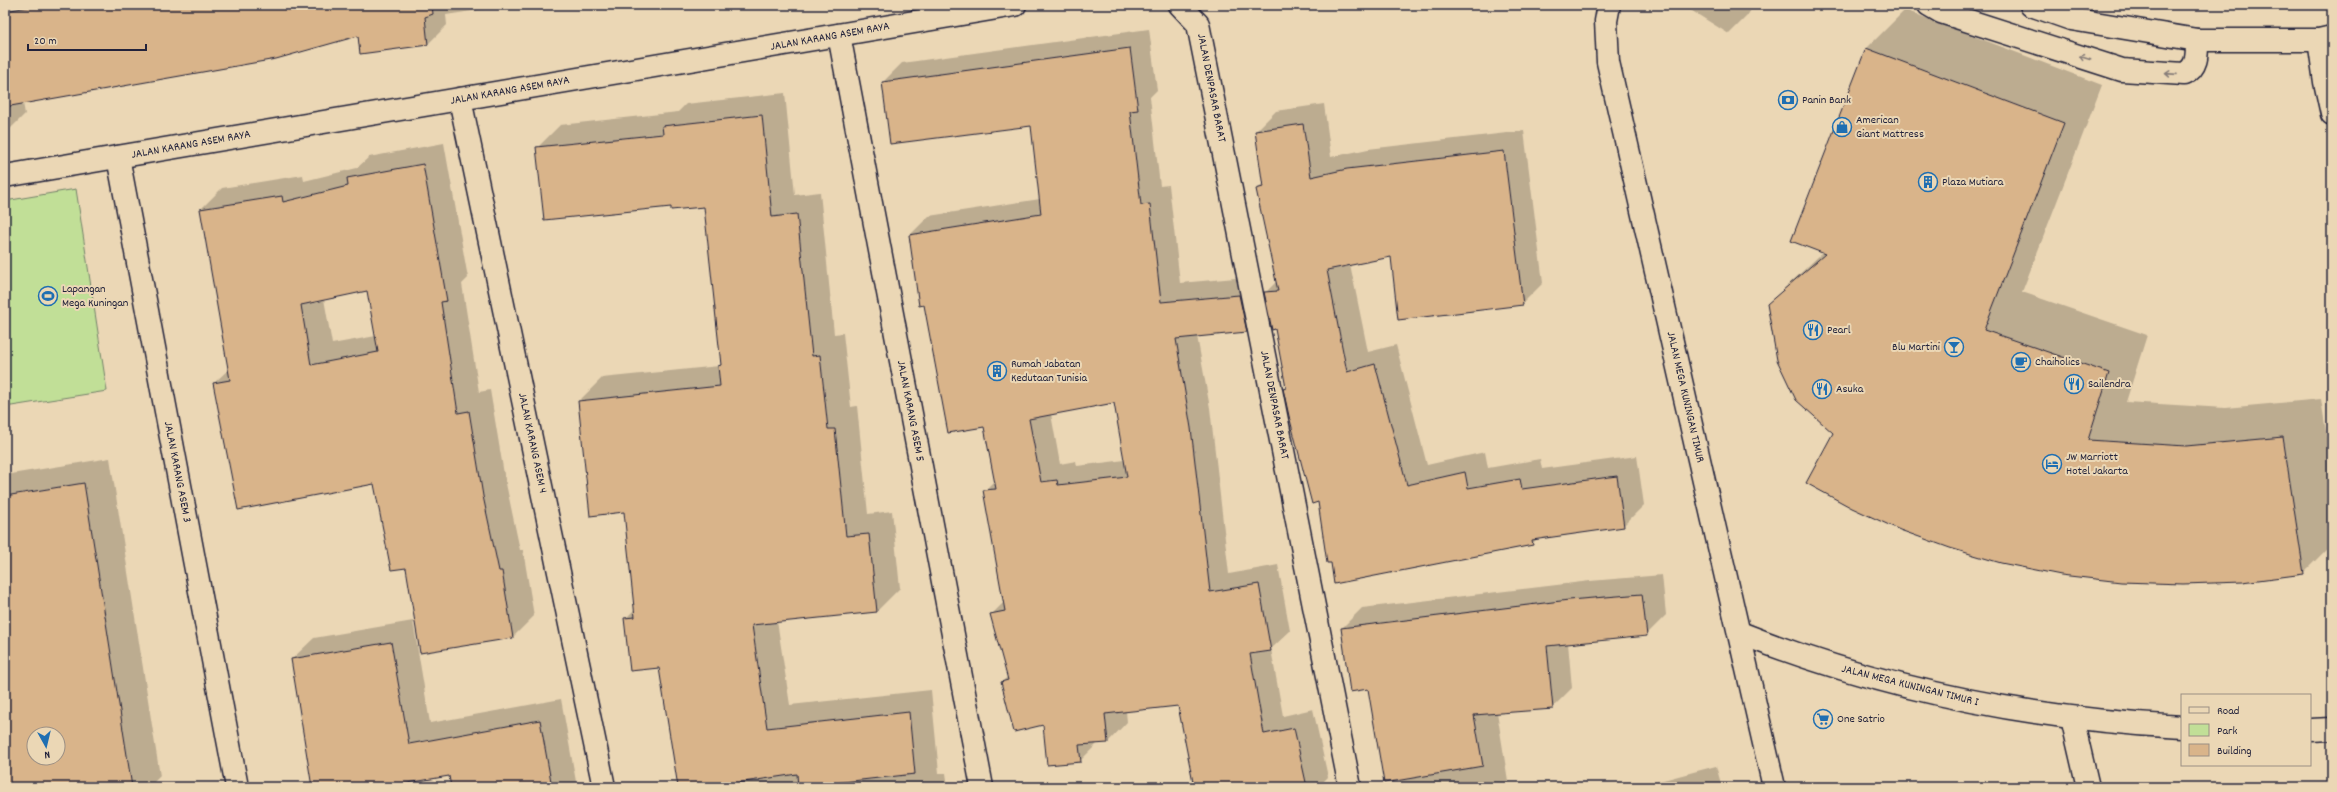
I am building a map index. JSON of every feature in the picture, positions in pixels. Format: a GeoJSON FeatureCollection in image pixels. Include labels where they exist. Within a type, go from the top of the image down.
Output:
{"type":"FeatureCollection","features":[{"type":"Feature","properties":{"kind":"street","name":"JALAN KARANG ASEM RAYA"},"geometry":{"type":"LineString","coordinates":[[5,176],[1015,5]]}},
{"type":"Feature","properties":{"kind":"street","name":"JALAN DENPASAR BARAT"},"geometry":{"type":"LineString","coordinates":[[1180,5],[1198,24],[1350,787]]}},
{"type":"Feature","properties":{"kind":"street","name":"JALAN MEGA KUNINGAN TIMUR"},"geometry":{"type":"LineString","coordinates":[[1608,5],[1606,21],[1608,62],[1740,633],[1774,787]]}},
{"type":"Feature","properties":{"kind":"street"},"geometry":{"type":"LineString","coordinates":[[1929,5],[1941,12],[2122,70],[2184,74],[2189,72],[2197,59],[2198,40]]}},
{"type":"Feature","properties":{"kind":"street"},"geometry":{"type":"LineString","coordinates":[[2031,5],[2071,19],[2198,40],[2325,38],[2324,82],[2332,114]]}},
{"type":"Feature","properties":{"kind":"street","name":"JALAN KARANG ASEM 5"},"geometry":{"type":"LineString","coordinates":[[839,35],[982,787]]}},
{"type":"Feature","properties":{"kind":"street","name":"JALAN KARANG ASEM 4"},"geometry":{"type":"LineString","coordinates":[[460,99],[604,787]]}},
{"type":"Feature","properties":{"kind":"street","name":"JALAN KARANG ASEM 3"},"geometry":{"type":"LineString","coordinates":[[118,157],[237,787]]}},
{"type":"Feature","properties":{"kind":"street","name":"JALAN MEGA KUNINGAN TIMUR I"},"geometry":{"type":"LineString","coordinates":[[1740,633],[1797,656],[1876,680],[1956,700],[2081,719],[2181,727]]}},
{"type":"Feature","properties":{"kind":"street"},"geometry":{"type":"LineString","coordinates":[[2081,719],[2089,787]]}},
{"type":"Feature","properties":{"kind":"street"},"geometry":{"type":"LineString","coordinates":[[2311,730],[2332,729]]}},
{"type":"Feature","properties":{"kind":"green space","name":"Lapangan Mega Kuningan"},"geometry":{"type":"Polygon","coordinates":[[[76,189],[107,391],[5,407],[5,201],[76,189]]]}},
{"type":"Feature","properties":{"kind":"building"},"geometry":{"type":"Polygon","coordinates":[[[40,5],[432,5],[433,14],[425,17],[428,45],[360,54],[358,36],[276,59],[5,107],[5,11],[40,5]]]}},
{"type":"Feature","properties":{"kind":"building"},"geometry":{"type":"Polygon","coordinates":[[[1130,48],[1138,110],[1130,111],[1141,205],[1150,204],[1161,302],[1239,295],[1247,332],[1176,339],[1191,428],[1210,592],[1259,584],[1271,651],[1250,654],[1264,734],[1294,728],[1307,787],[1194,787],[1178,706],[1105,714],[1108,743],[1079,745],[1081,762],[1047,765],[1043,725],[1014,732],[1001,682],[1008,680],[990,614],[1005,611],[983,490],[996,489],[984,427],[948,433],[924,305],[919,306],[909,235],[1041,214],[1031,126],[890,144],[882,82],[1130,48]],[[1114,403],[1029,419],[1041,482],[1057,480],[1058,485],[1127,477],[1114,403]]]}},
{"type":"Feature","properties":{"kind":"building"},"geometry":{"type":"Polygon","coordinates":[[[1866,48],[2064,123],[1984,330],[2109,373],[2088,440],[2186,446],[2283,437],[2304,574],[2243,582],[2183,584],[2121,582],[2061,575],[2001,563],[1950,548],[1900,530],[1852,508],[1806,483],[1833,433],[1796,400],[1777,360],[1767,304],[1825,254],[1791,241],[1866,48]]]}},
{"type":"Feature","properties":{"kind":"building"},"geometry":{"type":"Polygon","coordinates":[[[762,115],[772,217],[797,214],[812,356],[820,355],[828,429],[835,429],[846,536],[869,534],[877,612],[752,625],[767,728],[909,712],[915,774],[798,787],[797,774],[710,787],[678,787],[659,668],[630,671],[624,618],[635,617],[624,512],[590,516],[578,401],[720,386],[718,366],[721,365],[704,207],[671,210],[671,207],[544,220],[536,147],[663,134],[662,126],[762,115]]]}},
{"type":"Feature","properties":{"kind":"building"},"geometry":{"type":"Polygon","coordinates":[[[1303,124],[1311,177],[1347,169],[1504,151],[1523,305],[1398,320],[1391,257],[1327,270],[1347,372],[1375,364],[1407,485],[1465,472],[1468,488],[1520,479],[1522,489],[1617,476],[1624,527],[1532,540],[1533,545],[1334,584],[1331,563],[1327,563],[1318,502],[1312,504],[1283,389],[1286,388],[1275,329],[1272,330],[1264,292],[1278,291],[1256,189],[1263,187],[1255,131],[1303,124]]]}},
{"type":"Feature","properties":{"kind":"building"},"geometry":{"type":"Polygon","coordinates":[[[423,164],[447,301],[441,302],[458,413],[469,411],[483,496],[499,571],[502,571],[513,638],[420,653],[406,568],[391,570],[374,484],[238,510],[213,383],[230,380],[200,209],[282,196],[283,202],[348,186],[347,178],[423,164]],[[367,291],[301,305],[311,365],[378,352],[367,291]]]}},
{"type":"Feature","properties":{"kind":"building"},"geometry":{"type":"Polygon","coordinates":[[[84,483],[132,787],[5,787],[5,496],[84,483]]]}},
{"type":"Feature","properties":{"kind":"building"},"geometry":{"type":"Polygon","coordinates":[[[1642,594],[1647,636],[1547,646],[1553,709],[1474,715],[1483,766],[1384,783],[1368,689],[1350,692],[1341,628],[1569,600],[1642,594]]]}},
{"type":"Feature","properties":{"kind":"building"},"geometry":{"type":"Polygon","coordinates":[[[391,642],[409,744],[540,720],[552,787],[451,787],[449,776],[384,787],[312,787],[291,659],[391,642]]]}},
{"type":"Feature","properties":{"kind":"place","name":"Panin Bank"},"geometry":{"type":"Point","coordinates":[1788,100]}},
{"type":"Feature","properties":{"kind":"place","name":"American Giant Mattress"},"geometry":{"type":"Point","coordinates":[1842,127]}},
{"type":"Feature","properties":{"kind":"place","name":"Plaza Mutiara"},"geometry":{"type":"Point","coordinates":[1928,182]}},
{"type":"Feature","properties":{"kind":"place","name":"Lapangan Mega Kuningan"},"geometry":{"type":"Point","coordinates":[48,296]}},
{"type":"Feature","properties":{"kind":"place","name":"Pearl"},"geometry":{"type":"Point","coordinates":[1813,330]}},
{"type":"Feature","properties":{"kind":"place","name":"Blu Martini"},"geometry":{"type":"Point","coordinates":[1954,347]}},
{"type":"Feature","properties":{"kind":"place","name":"Chaiholics"},"geometry":{"type":"Point","coordinates":[2021,362]}},
{"type":"Feature","properties":{"kind":"place","name":"Rumah Jabatan Kedutaan Tunisia"},"geometry":{"type":"Point","coordinates":[997,371]}},
{"type":"Feature","properties":{"kind":"place","name":"Sailendra"},"geometry":{"type":"Point","coordinates":[2074,384]}},
{"type":"Feature","properties":{"kind":"place","name":"Asuka"},"geometry":{"type":"Point","coordinates":[1822,389]}},
{"type":"Feature","properties":{"kind":"place","name":"JW Marriott Hotel Jakarta"},"geometry":{"type":"Point","coordinates":[2052,464]}},
{"type":"Feature","properties":{"kind":"place","name":"One Satrio"},"geometry":{"type":"Point","coordinates":[1823,719]}}]}
